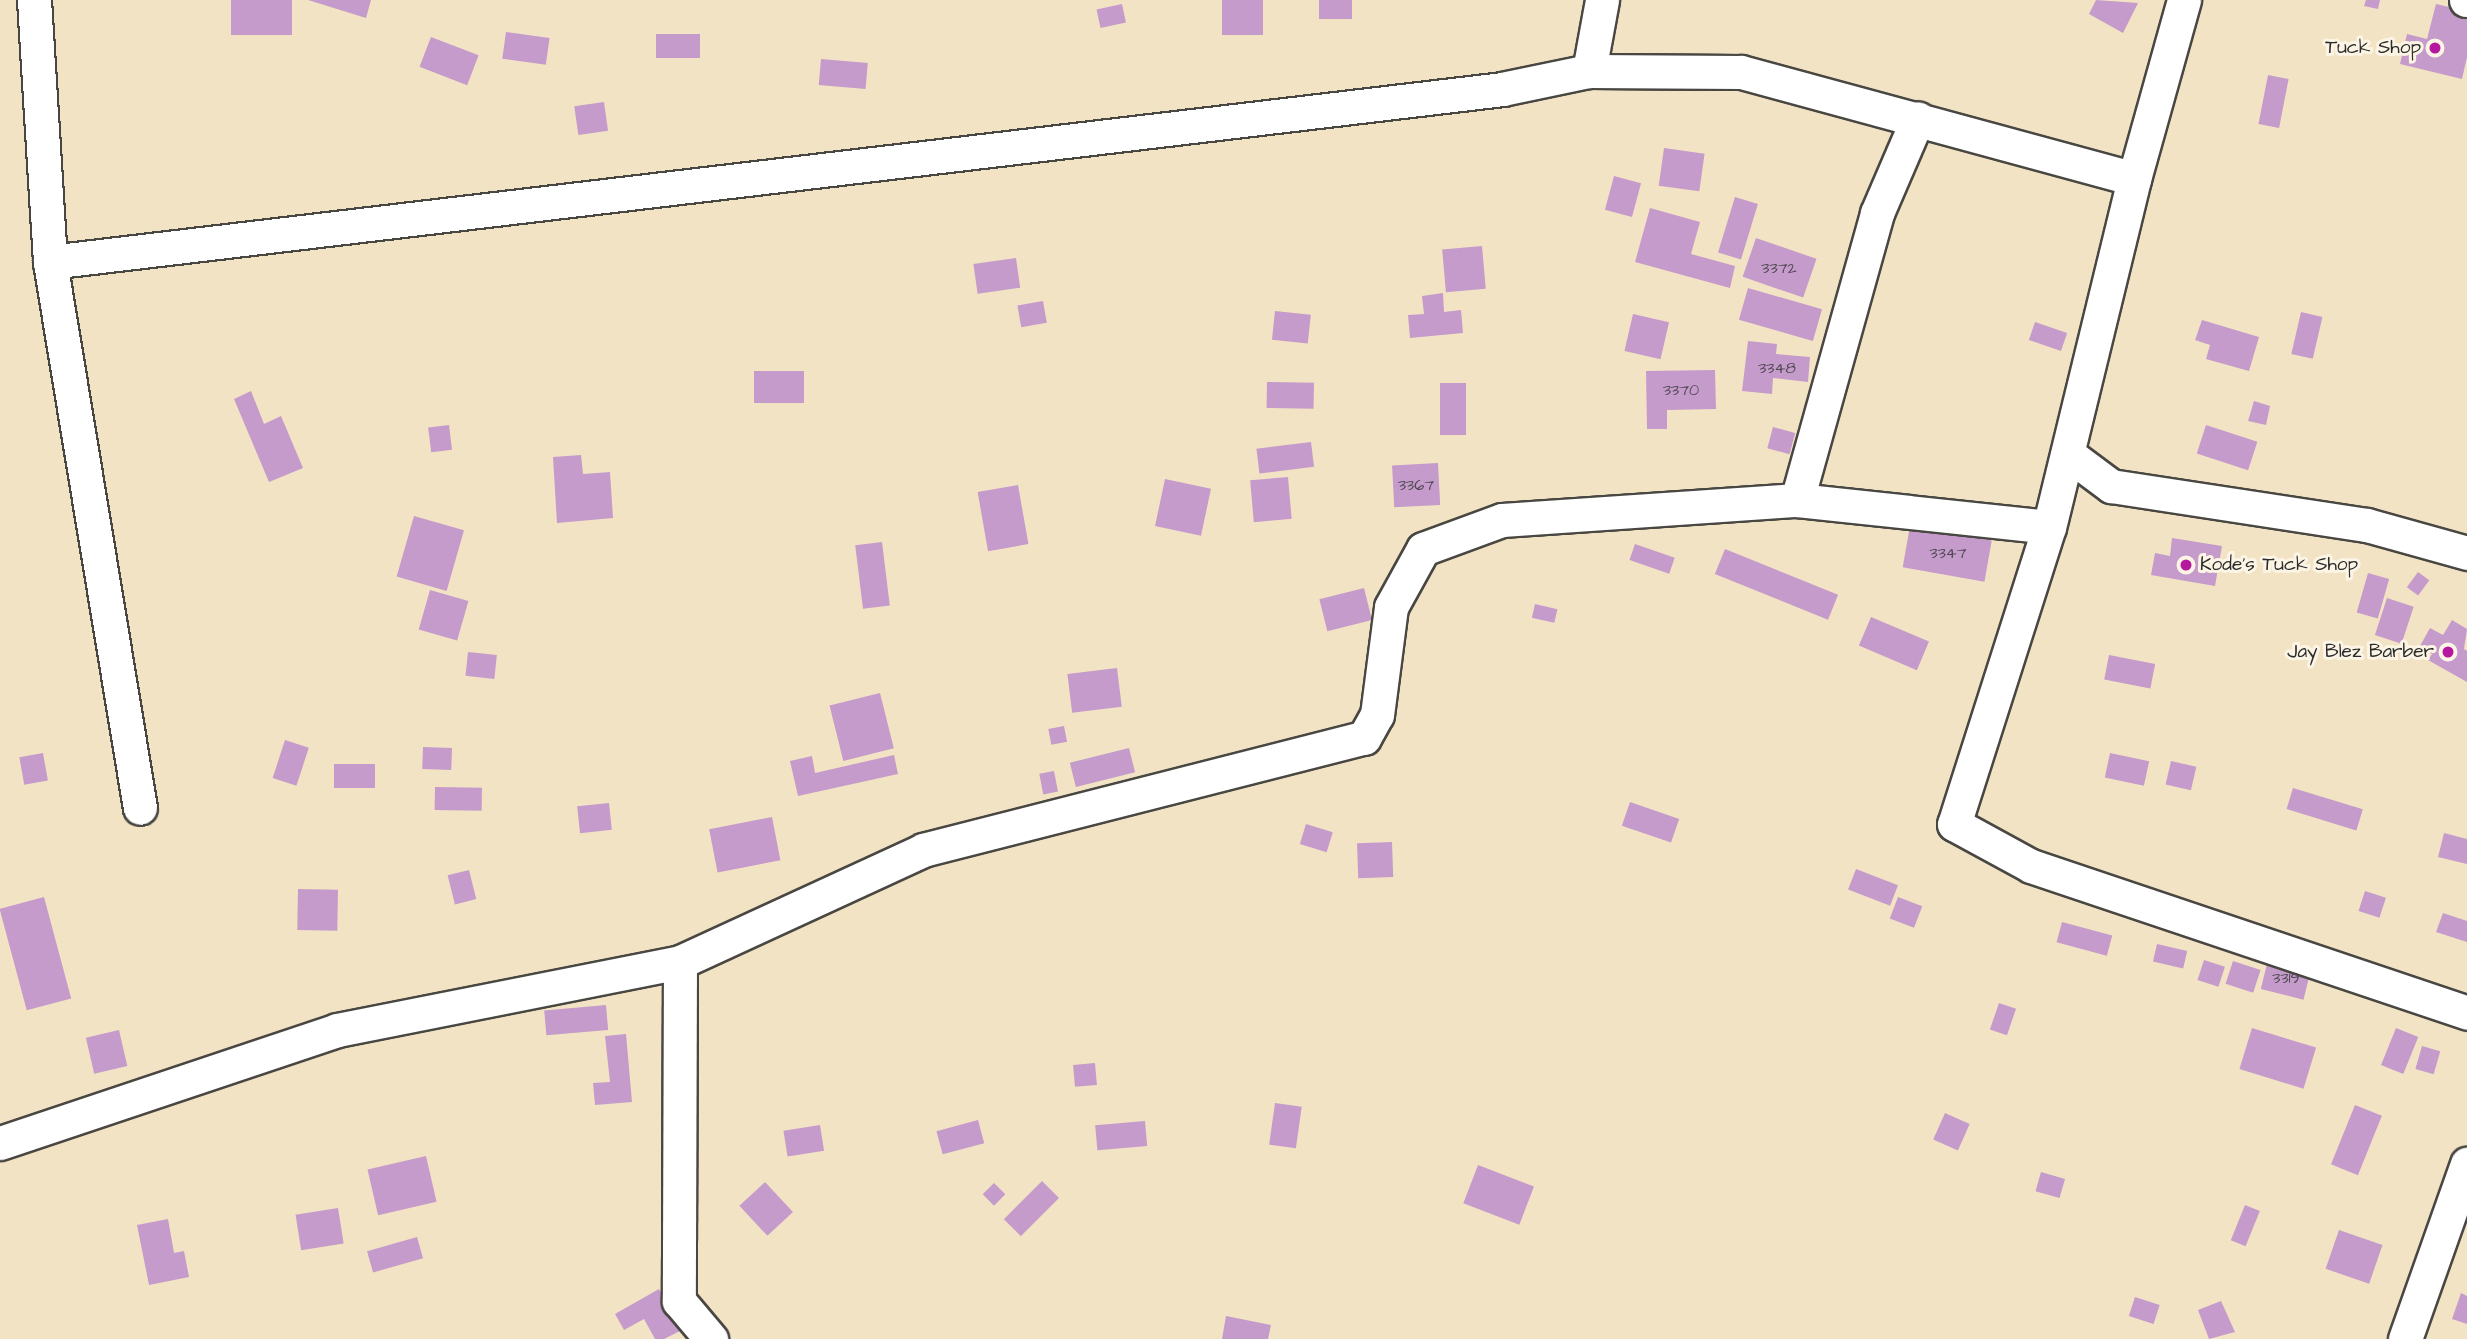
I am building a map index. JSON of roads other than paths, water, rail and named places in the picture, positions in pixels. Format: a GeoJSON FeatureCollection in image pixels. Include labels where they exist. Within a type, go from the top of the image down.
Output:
{"type":"FeatureCollection","features":[{"type":"Feature","properties":{"kind":"street"},"geometry":{"type":"LineString","coordinates":[[34,0],[50,262],[140,808]]}},
{"type":"Feature","properties":{"kind":"street"},"geometry":{"type":"LineString","coordinates":[[1589,71],[1602,0]]}},
{"type":"Feature","properties":{"kind":"street"},"geometry":{"type":"LineString","coordinates":[[2184,0],[2134,179],[2049,527],[1954,824],[2031,866],[2467,1013]]}},
{"type":"Feature","properties":{"kind":"street"},"geometry":{"type":"LineString","coordinates":[[50,262],[1502,89],[1589,71],[1741,72],[1918,118],[2134,179]]}},
{"type":"Feature","properties":{"kind":"street"},"geometry":{"type":"LineString","coordinates":[[1797,500],[1877,213],[1918,118]]}},
{"type":"Feature","properties":{"kind":"street"},"geometry":{"type":"LineString","coordinates":[[2068,454],[2111,486],[2367,525],[2467,552]]}},
{"type":"Feature","properties":{"kind":"street"},"geometry":{"type":"LineString","coordinates":[[0,1143],[337,1030],[680,962],[923,850],[1364,738],[1377,715],[1391,607],[1423,549],[1502,520],[1797,500],[2049,527]]}},
{"type":"Feature","properties":{"kind":"street"},"geometry":{"type":"LineString","coordinates":[[680,962],[679,1301],[711,1339]]}},
{"type":"Feature","properties":{"kind":"street"},"geometry":{"type":"LineString","coordinates":[[2405,1339],[2467,1164]]}},
{"type":"Feature","properties":{"kind":"place","name":"Tuck Shop"},"geometry":{"type":"Point","coordinates":[2435,48]}},
{"type":"Feature","properties":{"kind":"place","name":"Kode's Tuck Shop"},"geometry":{"type":"Point","coordinates":[2186,565]}},
{"type":"Feature","properties":{"kind":"place","name":"Jay Blez Barber"},"geometry":{"type":"Point","coordinates":[2448,652]}}]}
